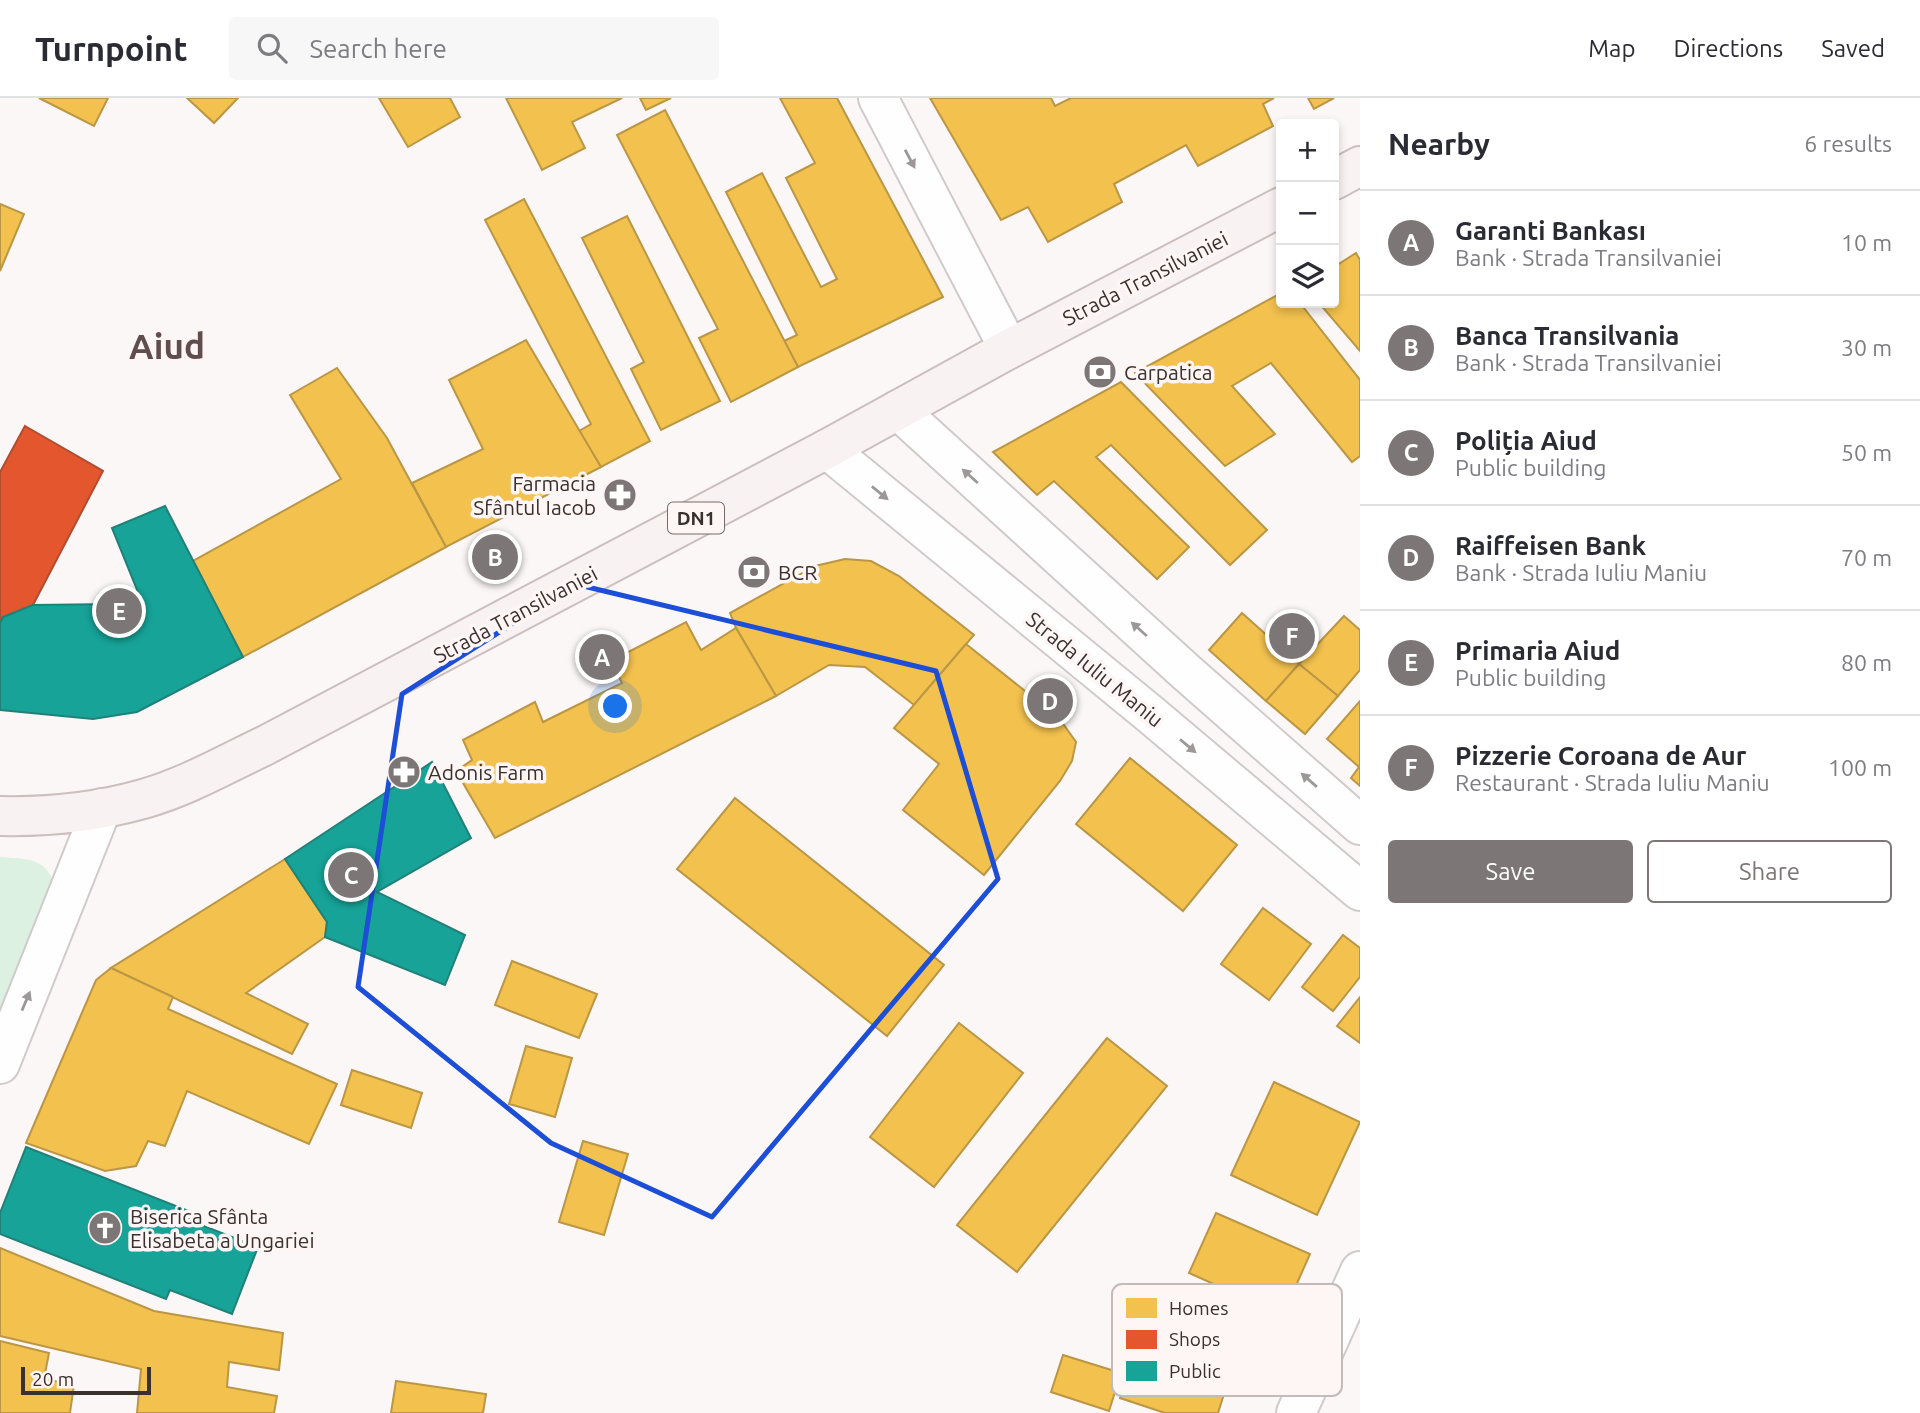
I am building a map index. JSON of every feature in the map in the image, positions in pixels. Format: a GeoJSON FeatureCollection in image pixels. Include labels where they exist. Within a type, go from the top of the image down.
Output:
{"type":"FeatureCollection","features":[{"type":"Feature","properties":{"kind":"main road"},"geometry":{"type":"LineString","coordinates":[[1339,177],[1360,166]]}},
{"type":"Feature","properties":{"kind":"main road","name":"Strada Transilvaniei"},"geometry":{"type":"LineString","coordinates":[[0,816],[28,817],[102,808],[145,798],[188,782],[266,745],[1276,210]]}},
{"type":"Feature","properties":{"kind":"street"},"geometry":{"type":"LineString","coordinates":[[878,98],[1009,349]]}},
{"type":"Feature","properties":{"kind":"street"},"geometry":{"type":"LineString","coordinates":[[898,410],[1186,672],[1360,825]]}},
{"type":"Feature","properties":{"kind":"street","name":"Strada Iuliu Maniu"},"geometry":{"type":"LineString","coordinates":[[827,449],[1139,705],[1360,891]]}},
{"type":"Feature","properties":{"kind":"street"},"geometry":{"type":"LineString","coordinates":[[0,1064],[102,808]]}},
{"type":"Feature","properties":{"kind":"street"},"geometry":{"type":"LineString","coordinates":[[1342,1311],[1360,1271]]}},
{"type":"Feature","properties":{"kind":"street"},"geometry":{"type":"LineString","coordinates":[[1296,1413],[1304,1396]]}},
{"type":"Feature","properties":{"kind":"highlighted area"},"geometry":{"type":"Polygon","coordinates":[[[575,584],[936,671],[998,879],[712,1217],[551,1143],[358,987],[402,694],[575,584]]]}},
{"type":"Feature","properties":{"kind":"green space"},"geometry":{"type":"Polygon","coordinates":[[[0,857],[34,861],[46,870],[55,886],[0,1023],[0,857]]]}},
{"type":"Feature","properties":{"kind":"building: Homes"},"geometry":{"type":"Polygon","coordinates":[[[39,98],[108,98],[94,126],[39,98]]]}},
{"type":"Feature","properties":{"kind":"building: Homes"},"geometry":{"type":"Polygon","coordinates":[[[187,98],[238,98],[214,123],[187,98]]]}},
{"type":"Feature","properties":{"kind":"building: Homes"},"geometry":{"type":"Polygon","coordinates":[[[379,98],[450,98],[460,117],[408,147],[379,98]]]}},
{"type":"Feature","properties":{"kind":"building: Homes"},"geometry":{"type":"Polygon","coordinates":[[[506,98],[622,98],[572,122],[585,148],[542,170],[506,98]]]}},
{"type":"Feature","properties":{"kind":"building: Homes"},"geometry":{"type":"Polygon","coordinates":[[[640,98],[671,98],[646,110],[640,98]]]}},
{"type":"Feature","properties":{"kind":"building: Homes"},"geometry":{"type":"Polygon","coordinates":[[[780,98],[837,98],[943,297],[798,367],[784,341],[797,335],[726,192],[762,173],[821,287],[837,279],[786,178],[815,163],[780,98]]]}},
{"type":"Feature","properties":{"kind":"building: Homes"},"geometry":{"type":"Polygon","coordinates":[[[930,98],[1051,98],[1055,106],[1071,98],[1274,98],[1263,104],[1273,126],[1198,166],[1186,145],[1114,184],[1122,202],[1048,242],[1028,207],[1001,220],[930,98]]]}},
{"type":"Feature","properties":{"kind":"building: Homes"},"geometry":{"type":"Polygon","coordinates":[[[1308,98],[1334,98],[1314,109],[1308,98]]]}},
{"type":"Feature","properties":{"kind":"building: Homes"},"geometry":{"type":"Polygon","coordinates":[[[665,110],[798,367],[731,402],[699,338],[718,329],[617,135],[665,110]]]}},
{"type":"Feature","properties":{"kind":"building: Homes"},"geometry":{"type":"Polygon","coordinates":[[[524,199],[650,441],[601,467],[579,431],[591,424],[485,220],[524,199]]]}},
{"type":"Feature","properties":{"kind":"building: Homes"},"geometry":{"type":"Polygon","coordinates":[[[0,204],[24,214],[0,271],[0,204]]]}},
{"type":"Feature","properties":{"kind":"building: Homes"},"geometry":{"type":"Polygon","coordinates":[[[627,216],[720,401],[661,430],[631,369],[644,362],[582,238],[627,216]]]}},
{"type":"Feature","properties":{"kind":"building: Homes"},"geometry":{"type":"Polygon","coordinates":[[[1356,253],[1360,260],[1360,351],[1323,308],[1339,308],[1339,264],[1356,253]]]}},
{"type":"Feature","properties":{"kind":"building: Homes"},"geometry":{"type":"Polygon","coordinates":[[[1276,296],[1276,308],[1304,308],[1360,380],[1360,456],[1352,462],[1271,363],[1232,386],[1275,434],[1225,466],[1135,373],[1276,296]]]}},
{"type":"Feature","properties":{"kind":"building: Homes"},"geometry":{"type":"Polygon","coordinates":[[[526,340],[601,467],[446,547],[412,483],[483,449],[449,380],[526,340]]]}},
{"type":"Feature","properties":{"kind":"building: Homes"},"geometry":{"type":"Polygon","coordinates":[[[337,368],[387,438],[446,547],[243,657],[193,561],[341,479],[290,395],[337,368]]]}},
{"type":"Feature","properties":{"kind":"building: Homes"},"geometry":{"type":"Polygon","coordinates":[[[1121,382],[1267,530],[1230,565],[1111,445],[1096,457],[1189,547],[1157,579],[1054,481],[1037,495],[993,452],[1121,382]]]}},
{"type":"Feature","properties":{"kind":"building: Homes"},"geometry":{"type":"Polygon","coordinates":[[[845,559],[871,561],[899,576],[974,635],[914,705],[865,667],[829,665],[776,696],[736,628],[730,613],[815,566],[845,559]]]}},
{"type":"Feature","properties":{"kind":"building: Homes"},"geometry":{"type":"Polygon","coordinates":[[[1242,613],[1299,664],[1266,701],[1209,650],[1242,613]]]}},
{"type":"Feature","properties":{"kind":"building: Homes"},"geometry":{"type":"Polygon","coordinates":[[[1344,616],[1360,630],[1360,670],[1338,696],[1299,664],[1344,616]]]}},
{"type":"Feature","properties":{"kind":"building: Homes"},"geometry":{"type":"Polygon","coordinates":[[[686,622],[701,650],[736,628],[776,696],[495,838],[456,771],[472,760],[463,740],[535,702],[543,722],[622,683],[611,661],[686,622]]]}},
{"type":"Feature","properties":{"kind":"building: Homes"},"geometry":{"type":"Polygon","coordinates":[[[966,644],[1059,718],[1076,742],[1072,761],[1060,781],[984,875],[903,810],[939,764],[894,728],[966,644]]]}},
{"type":"Feature","properties":{"kind":"building: Homes"},"geometry":{"type":"Polygon","coordinates":[[[1299,664],[1338,696],[1305,734],[1266,701],[1299,664]]]}},
{"type":"Feature","properties":{"kind":"building: Homes"},"geometry":{"type":"Polygon","coordinates":[[[1360,701],[1360,786],[1351,778],[1359,767],[1327,739],[1360,701]]]}},
{"type":"Feature","properties":{"kind":"building: Homes"},"geometry":{"type":"Polygon","coordinates":[[[1130,758],[1237,845],[1183,911],[1076,824],[1130,758]]]}},
{"type":"Feature","properties":{"kind":"building: Homes"},"geometry":{"type":"Polygon","coordinates":[[[735,798],[944,965],[887,1036],[677,869],[735,798]]]}},
{"type":"Feature","properties":{"kind":"building: Homes"},"geometry":{"type":"Polygon","coordinates":[[[285,859],[327,922],[325,937],[246,993],[308,1024],[292,1054],[111,968],[285,859]]]}},
{"type":"Feature","properties":{"kind":"building: Homes"},"geometry":{"type":"Polygon","coordinates":[[[1263,908],[1311,944],[1269,1000],[1221,964],[1263,908]]]}},
{"type":"Feature","properties":{"kind":"building: Homes"},"geometry":{"type":"Polygon","coordinates":[[[1343,935],[1360,948],[1360,977],[1333,1011],[1302,987],[1343,935]]]}},
{"type":"Feature","properties":{"kind":"building: Homes"},"geometry":{"type":"Polygon","coordinates":[[[512,961],[597,994],[579,1038],[495,1005],[512,961]]]}},
{"type":"Feature","properties":{"kind":"building: Homes"},"geometry":{"type":"Polygon","coordinates":[[[111,968],[173,997],[168,1009],[337,1084],[309,1144],[187,1091],[165,1146],[148,1141],[136,1166],[105,1171],[26,1143],[96,980],[111,968]]]}},
{"type":"Feature","properties":{"kind":"building: Homes"},"geometry":{"type":"Polygon","coordinates":[[[1360,997],[1360,1043],[1337,1026],[1360,997]]]}},
{"type":"Feature","properties":{"kind":"building: Homes"},"geometry":{"type":"Polygon","coordinates":[[[959,1023],[1023,1073],[934,1187],[870,1137],[959,1023]]]}},
{"type":"Feature","properties":{"kind":"building: Homes"},"geometry":{"type":"Polygon","coordinates":[[[1107,1038],[1167,1086],[1017,1272],[957,1225],[1107,1038]]]}},
{"type":"Feature","properties":{"kind":"building: Homes"},"geometry":{"type":"Polygon","coordinates":[[[526,1046],[572,1058],[555,1117],[509,1104],[526,1046]]]}},
{"type":"Feature","properties":{"kind":"building: Homes"},"geometry":{"type":"Polygon","coordinates":[[[352,1070],[422,1093],[411,1128],[341,1105],[352,1070]]]}},
{"type":"Feature","properties":{"kind":"building: Homes"},"geometry":{"type":"Polygon","coordinates":[[[1274,1082],[1360,1122],[1317,1215],[1231,1175],[1274,1082]]]}},
{"type":"Feature","properties":{"kind":"building: Homes"},"geometry":{"type":"Polygon","coordinates":[[[583,1141],[628,1154],[604,1235],[559,1222],[583,1141]]]}},
{"type":"Feature","properties":{"kind":"building: Homes"},"geometry":{"type":"Polygon","coordinates":[[[1216,1213],[1310,1254],[1297,1284],[1214,1284],[1189,1273],[1216,1213]]]}},
{"type":"Feature","properties":{"kind":"building: Homes"},"geometry":{"type":"Polygon","coordinates":[[[0,1248],[154,1311],[283,1333],[279,1370],[229,1362],[227,1387],[277,1396],[274,1413],[137,1413],[141,1369],[0,1336],[0,1248]]]}},
{"type":"Feature","properties":{"kind":"building: Homes"},"geometry":{"type":"Polygon","coordinates":[[[0,1341],[49,1353],[44,1379],[74,1385],[70,1413],[0,1413],[0,1341]]]}},
{"type":"Feature","properties":{"kind":"building: Homes"},"geometry":{"type":"Polygon","coordinates":[[[1063,1355],[1112,1370],[1114,1396],[1109,1411],[1051,1392],[1063,1355]]]}},
{"type":"Feature","properties":{"kind":"building: Homes"},"geometry":{"type":"Polygon","coordinates":[[[396,1381],[486,1394],[483,1413],[391,1413],[396,1381]]]}},
{"type":"Feature","properties":{"kind":"building: Homes"},"geometry":{"type":"Polygon","coordinates":[[[1223,1396],[1218,1413],[1165,1413],[1120,1398],[1223,1396]]]}},
{"type":"Feature","properties":{"kind":"building: Shops"},"geometry":{"type":"Polygon","coordinates":[[[25,426],[103,471],[33,605],[3,617],[0,623],[0,472],[25,426]]]}},
{"type":"Feature","properties":{"kind":"building: Public"},"geometry":{"type":"Polygon","coordinates":[[[165,506],[243,657],[137,712],[93,719],[0,710],[0,623],[3,617],[33,605],[115,604],[138,592],[112,528],[165,506]]]}},
{"type":"Feature","properties":{"kind":"building: Public"},"geometry":{"type":"Polygon","coordinates":[[[432,762],[471,838],[377,892],[465,935],[445,985],[325,937],[327,922],[285,859],[432,762]]]}},
{"type":"Feature","properties":{"kind":"building: Public","name":"Biserica Sfânta Elisabeta a Ungariei"},"geometry":{"type":"Polygon","coordinates":[[[26,1147],[199,1215],[196,1223],[258,1247],[232,1314],[170,1290],[166,1299],[0,1234],[0,1213],[26,1147]]]}},
{"type":"Feature","properties":{"kind":"place","name":"Carpatica"},"geometry":{"type":"Point","coordinates":[1100,372]}},
{"type":"Feature","properties":{"kind":"place","name":"Farmacia Sfântul Iacob"},"geometry":{"type":"Point","coordinates":[620,495]}},
{"type":"Feature","properties":{"kind":"place","name":"Banca Transilvania"},"geometry":{"type":"Point","coordinates":[495,557]}},
{"type":"Feature","properties":{"kind":"place","name":"BCR"},"geometry":{"type":"Point","coordinates":[754,572]}},
{"type":"Feature","properties":{"kind":"place","name":"Primaria Aiud"},"geometry":{"type":"Point","coordinates":[119,611]}},
{"type":"Feature","properties":{"kind":"place","name":"Pizzerie Coroana de Aur"},"geometry":{"type":"Point","coordinates":[1292,636]}},
{"type":"Feature","properties":{"kind":"place","name":"Garanti Bankası"},"geometry":{"type":"Point","coordinates":[602,657]}},
{"type":"Feature","properties":{"kind":"place","name":"Raiffeisen Bank"},"geometry":{"type":"Point","coordinates":[1050,701]}},
{"type":"Feature","properties":{"kind":"place","name":"Adonis Farm"},"geometry":{"type":"Point","coordinates":[404,772]}},
{"type":"Feature","properties":{"kind":"place","name":"Poliția Aiud"},"geometry":{"type":"Point","coordinates":[351,875]}},
{"type":"Feature","properties":{"kind":"place","name":"Biserica Sfânta Elisabeta a Ungariei"},"geometry":{"type":"Point","coordinates":[105,1228]}},
{"type":"Feature","properties":{"kind":"district","name":"Aiud"},"geometry":{"type":"Point","coordinates":[167,346]}}]}
